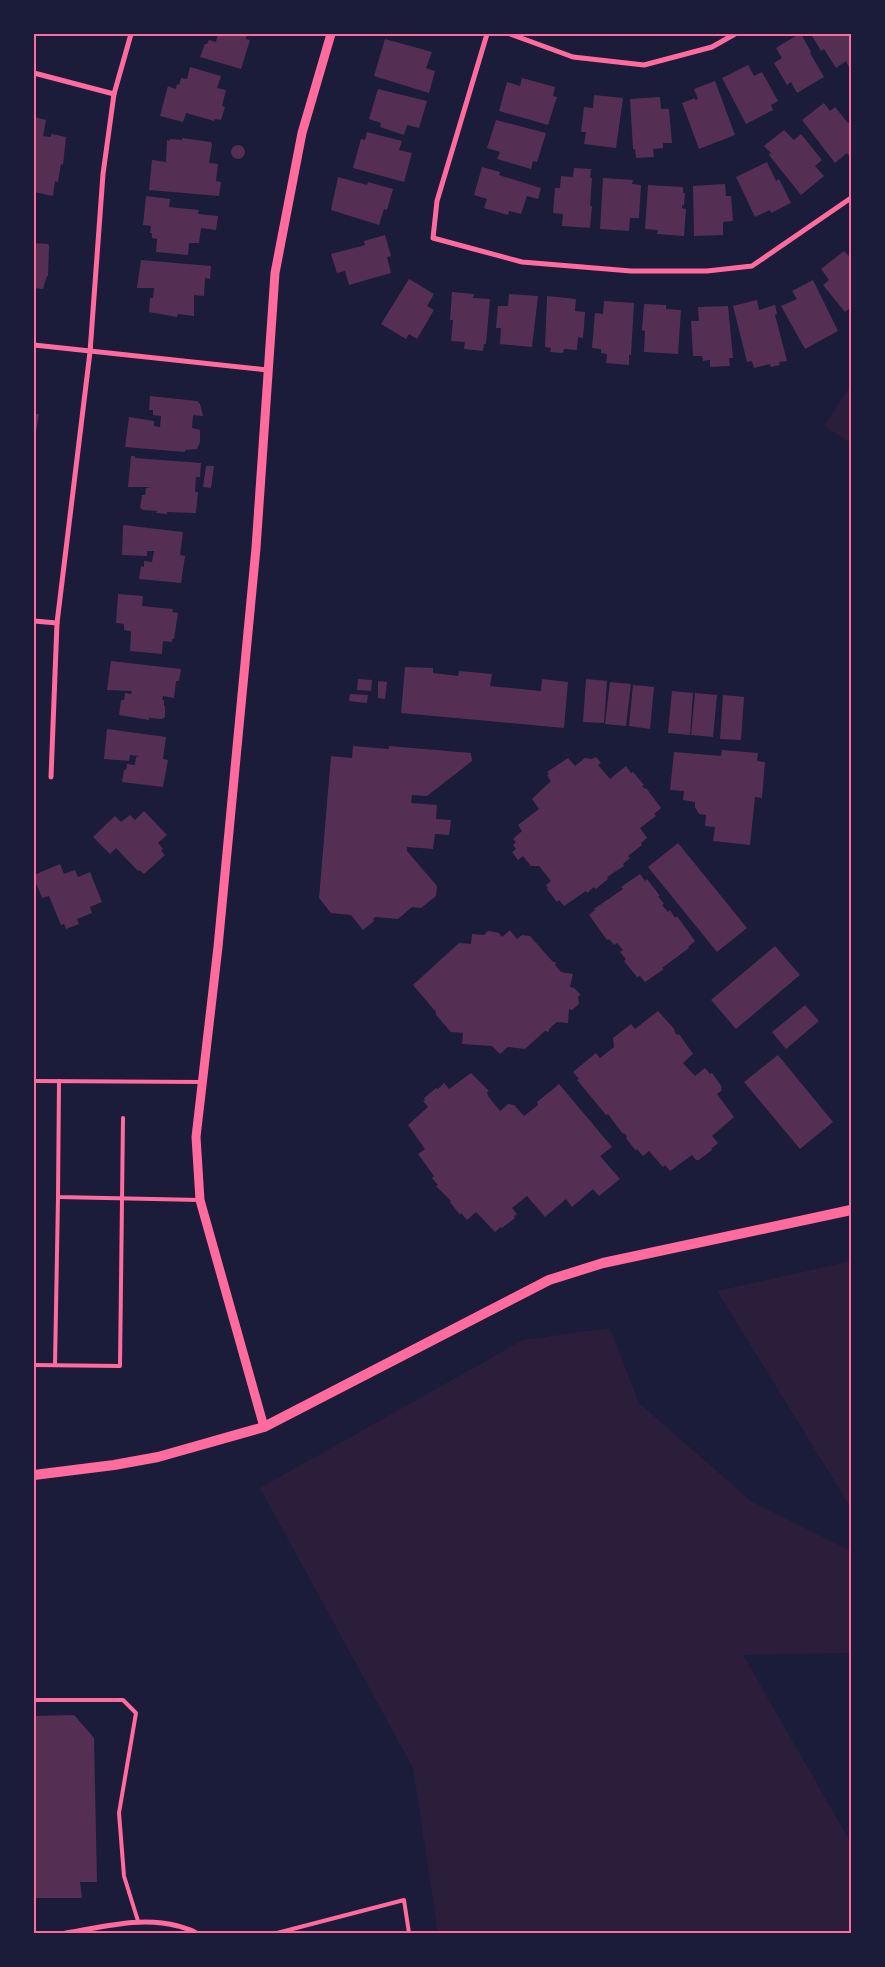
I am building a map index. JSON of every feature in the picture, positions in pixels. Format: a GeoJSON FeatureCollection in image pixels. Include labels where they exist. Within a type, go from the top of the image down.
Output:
{"type":"FeatureCollection","features":[{"type":"Feature","properties":{"kind":"main road"},"geometry":{"type":"LineString","coordinates":[[34,1475],[114,1466],[158,1457],[264,1427],[549,1280],[603,1263],[851,1210]]}},
{"type":"Feature","properties":{"kind":"street"},"geometry":{"type":"LineString","coordinates":[[51,777],[57,623],[90,352],[103,174],[114,94],[131,34]]}},
{"type":"Feature","properties":{"kind":"street"},"geometry":{"type":"LineString","coordinates":[[264,1427],[200,1200],[196,1137],[219,938],[254,568],[267,370],[277,263],[302,133],[331,34]]}},
{"type":"Feature","properties":{"kind":"street"},"geometry":{"type":"LineString","coordinates":[[487,34],[437,201],[433,238],[522,262],[631,271],[707,271],[752,266],[851,198]]}},
{"type":"Feature","properties":{"kind":"street"},"geometry":{"type":"LineString","coordinates":[[510,34],[573,57],[644,65],[712,47],[735,34]]}},
{"type":"Feature","properties":{"kind":"street"},"geometry":{"type":"LineString","coordinates":[[34,73],[114,94]]}},
{"type":"Feature","properties":{"kind":"street"},"geometry":{"type":"LineString","coordinates":[[34,345],[267,370]]}},
{"type":"Feature","properties":{"kind":"street"},"geometry":{"type":"LineString","coordinates":[[34,621],[57,623]]}},
{"type":"Feature","properties":{"kind":"street"},"geometry":{"type":"LineString","coordinates":[[66,1933],[138,1921],[161,1922],[192,1930],[196,1933]]}},
{"type":"Feature","properties":{"kind":"lane"},"geometry":{"type":"LineString","coordinates":[[34,1081],[202,1082]]}},
{"type":"Feature","properties":{"kind":"lane"},"geometry":{"type":"LineString","coordinates":[[55,1365],[59,1081]]}},
{"type":"Feature","properties":{"kind":"lane"},"geometry":{"type":"LineString","coordinates":[[34,1365],[120,1366],[123,1118]]}},
{"type":"Feature","properties":{"kind":"lane"},"geometry":{"type":"LineString","coordinates":[[58,1197],[200,1200]]}},
{"type":"Feature","properties":{"kind":"lane"},"geometry":{"type":"LineString","coordinates":[[34,1700],[123,1700],[136,1713],[119,1812],[124,1876],[138,1921]]}},
{"type":"Feature","properties":{"kind":"lane"},"geometry":{"type":"LineString","coordinates":[[277,1933],[404,1900],[409,1933]]}},
{"type":"Feature","properties":{"kind":"shaded area"},"geometry":{"type":"Polygon","coordinates":[[[851,385],[851,443],[824,426],[851,385]]]}},
{"type":"Feature","properties":{"kind":"shaded area"},"geometry":{"type":"Polygon","coordinates":[[[851,1261],[851,1508],[717,1291],[851,1261]]]}},
{"type":"Feature","properties":{"kind":"shaded area"},"geometry":{"type":"Polygon","coordinates":[[[610,1328],[639,1403],[751,1501],[851,1551],[851,1653],[743,1655],[851,1843],[851,1933],[438,1933],[413,1768],[260,1488],[523,1340],[610,1328]]]}},
{"type":"Feature","properties":{"kind":"building"},"geometry":{"type":"Polygon","coordinates":[[[218,34],[247,34],[246,39],[250,40],[241,69],[200,57],[205,44],[209,40],[216,42],[218,34]]]}},
{"type":"Feature","properties":{"kind":"building"},"geometry":{"type":"Polygon","coordinates":[[[801,34],[824,77],[797,93],[791,82],[787,85],[774,63],[782,58],[776,48],[801,34]]]}},
{"type":"Feature","properties":{"kind":"building"},"geometry":{"type":"Polygon","coordinates":[[[811,34],[851,34],[851,66],[849,67],[846,61],[836,68],[824,49],[821,51],[811,34]]]}},
{"type":"Feature","properties":{"kind":"building"},"geometry":{"type":"Polygon","coordinates":[[[385,39],[432,52],[426,68],[435,71],[429,93],[374,76],[385,39]]]}},
{"type":"Feature","properties":{"kind":"building"},"geometry":{"type":"Polygon","coordinates":[[[748,65],[754,76],[762,72],[778,101],[771,105],[773,110],[746,124],[722,78],[748,65]]]}},
{"type":"Feature","properties":{"kind":"building"},"geometry":{"type":"Polygon","coordinates":[[[190,67],[221,76],[217,88],[226,90],[222,106],[225,107],[221,120],[215,119],[214,121],[186,113],[183,122],[160,116],[168,86],[176,89],[181,78],[187,79],[190,67]]]}},
{"type":"Feature","properties":{"kind":"building"},"geometry":{"type":"Polygon","coordinates":[[[522,78],[555,87],[553,96],[557,97],[548,125],[499,111],[507,82],[520,86],[522,78]]]}},
{"type":"Feature","properties":{"kind":"building"},"geometry":{"type":"Polygon","coordinates":[[[715,81],[735,135],[699,149],[682,103],[695,98],[695,100],[698,99],[694,89],[715,81]]]}},
{"type":"Feature","properties":{"kind":"building"},"geometry":{"type":"Polygon","coordinates":[[[378,89],[427,101],[419,128],[407,125],[404,135],[380,127],[381,123],[369,119],[378,89]]]}},
{"type":"Feature","properties":{"kind":"building"},"geometry":{"type":"Polygon","coordinates":[[[594,95],[623,98],[616,148],[584,144],[586,132],[581,132],[584,107],[593,108],[594,95]]]}},
{"type":"Feature","properties":{"kind":"building"},"geometry":{"type":"Polygon","coordinates":[[[660,97],[661,109],[669,109],[672,143],[663,143],[663,148],[653,149],[654,157],[636,158],[635,149],[633,149],[630,99],[660,97]]]}},
{"type":"Feature","properties":{"kind":"building"},"geometry":{"type":"Polygon","coordinates":[[[824,103],[830,111],[835,107],[848,123],[851,122],[851,154],[849,156],[847,153],[835,163],[802,120],[824,103]]]}},
{"type":"Feature","properties":{"kind":"building"},"geometry":{"type":"Polygon","coordinates":[[[34,117],[46,120],[43,136],[51,137],[51,134],[66,137],[63,165],[61,164],[58,182],[55,181],[53,196],[34,192],[34,117]]]}},
{"type":"Feature","properties":{"kind":"building"},"geometry":{"type":"Polygon","coordinates":[[[496,120],[546,133],[537,162],[533,161],[531,169],[497,159],[500,152],[487,148],[496,120]]]}},
{"type":"Feature","properties":{"kind":"building"},"geometry":{"type":"Polygon","coordinates":[[[784,130],[794,140],[801,134],[822,160],[815,166],[824,176],[801,195],[764,146],[784,130]]]}},
{"type":"Feature","properties":{"kind":"building"},"geometry":{"type":"Polygon","coordinates":[[[367,132],[402,141],[399,150],[412,153],[404,182],[353,168],[361,139],[365,140],[367,132]]]}},
{"type":"Feature","properties":{"kind":"building"},"geometry":{"type":"Polygon","coordinates":[[[182,138],[211,142],[209,163],[218,164],[216,181],[221,182],[219,196],[149,190],[152,160],[166,162],[167,140],[182,140],[182,138]]]}},
{"type":"Feature","properties":{"kind":"building"},"geometry":{"type":"Polygon","coordinates":[[[238,145],[243,147],[245,152],[243,157],[238,159],[233,157],[231,152],[233,147],[238,145]]]}},
{"type":"Feature","properties":{"kind":"building"},"geometry":{"type":"Polygon","coordinates":[[[767,162],[776,181],[779,179],[791,203],[771,213],[770,210],[755,217],[736,177],[767,162]]]}},
{"type":"Feature","properties":{"kind":"building"},"geometry":{"type":"Polygon","coordinates":[[[482,167],[500,172],[499,175],[541,188],[538,199],[527,196],[521,214],[509,211],[508,215],[484,208],[487,199],[474,195],[482,167]]]}},
{"type":"Feature","properties":{"kind":"building"},"geometry":{"type":"Polygon","coordinates":[[[574,168],[591,169],[590,206],[592,206],[590,228],[562,226],[563,214],[553,213],[555,188],[560,188],[561,176],[573,177],[574,168]]]}},
{"type":"Feature","properties":{"kind":"building"},"geometry":{"type":"Polygon","coordinates":[[[338,177],[367,185],[368,182],[393,189],[387,210],[384,209],[379,225],[331,210],[338,177]]]}},
{"type":"Feature","properties":{"kind":"building"},"geometry":{"type":"Polygon","coordinates":[[[603,178],[633,180],[632,184],[641,185],[639,218],[630,218],[629,231],[600,229],[603,178]]]}},
{"type":"Feature","properties":{"kind":"building"},"geometry":{"type":"Polygon","coordinates":[[[725,184],[726,196],[731,196],[733,221],[723,222],[723,235],[694,236],[693,186],[725,184]]]}},
{"type":"Feature","properties":{"kind":"building"},"geometry":{"type":"Polygon","coordinates":[[[648,185],[683,187],[683,193],[685,193],[682,208],[686,209],[684,236],[657,234],[658,230],[645,229],[648,185]]]}},
{"type":"Feature","properties":{"kind":"building"},"geometry":{"type":"Polygon","coordinates":[[[146,196],[170,199],[169,207],[199,210],[198,214],[218,216],[216,230],[201,228],[199,243],[189,243],[188,255],[156,252],[157,239],[152,238],[152,233],[150,233],[151,226],[143,225],[146,196]]]}},
{"type":"Feature","properties":{"kind":"building"},"geometry":{"type":"Polygon","coordinates":[[[385,235],[391,256],[387,257],[391,273],[349,285],[345,271],[337,273],[331,254],[365,245],[364,241],[385,235]]]}},
{"type":"Feature","properties":{"kind":"building"},"geometry":{"type":"Polygon","coordinates":[[[34,243],[48,244],[49,246],[48,276],[43,289],[34,288],[34,243]]]}},
{"type":"Feature","properties":{"kind":"building"},"geometry":{"type":"Polygon","coordinates":[[[844,251],[851,258],[851,307],[845,312],[823,285],[829,280],[821,269],[844,251]]]}},
{"type":"Feature","properties":{"kind":"building"},"geometry":{"type":"Polygon","coordinates":[[[141,260],[211,266],[210,279],[205,278],[204,296],[194,295],[194,316],[178,314],[177,317],[149,312],[150,298],[153,298],[154,288],[137,288],[141,260]]]}},
{"type":"Feature","properties":{"kind":"building"},"geometry":{"type":"Polygon","coordinates":[[[409,279],[434,294],[427,306],[434,310],[417,339],[409,334],[406,339],[381,324],[409,279]]]}},
{"type":"Feature","properties":{"kind":"building"},"geometry":{"type":"Polygon","coordinates":[[[813,280],[838,331],[805,349],[781,306],[797,299],[792,291],[813,280]]]}},
{"type":"Feature","properties":{"kind":"building"},"geometry":{"type":"Polygon","coordinates":[[[452,292],[474,294],[473,298],[490,299],[486,344],[484,344],[483,351],[464,349],[465,342],[451,341],[453,320],[450,320],[452,292]]]}},
{"type":"Feature","properties":{"kind":"building"},"geometry":{"type":"Polygon","coordinates":[[[509,294],[538,296],[532,347],[500,344],[501,328],[496,328],[498,306],[508,306],[509,294]]]}},
{"type":"Feature","properties":{"kind":"building"},"geometry":{"type":"Polygon","coordinates":[[[547,296],[576,299],[575,311],[585,312],[583,338],[578,337],[577,350],[564,349],[563,353],[550,352],[551,348],[545,347],[547,296]]]}},
{"type":"Feature","properties":{"kind":"building"},"geometry":{"type":"Polygon","coordinates":[[[757,300],[759,310],[775,305],[777,314],[775,315],[787,361],[779,362],[780,365],[771,367],[770,364],[754,368],[752,361],[747,362],[733,306],[757,300]]]}},
{"type":"Feature","properties":{"kind":"building"},"geometry":{"type":"Polygon","coordinates":[[[604,301],[634,303],[629,365],[606,363],[607,354],[601,353],[601,349],[592,348],[595,313],[603,314],[604,301]]]}},
{"type":"Feature","properties":{"kind":"building"},"geometry":{"type":"Polygon","coordinates":[[[644,304],[666,305],[666,309],[681,310],[678,354],[644,352],[645,331],[642,330],[644,304]]]}},
{"type":"Feature","properties":{"kind":"building"},"geometry":{"type":"Polygon","coordinates":[[[728,306],[733,358],[729,358],[730,366],[710,367],[710,360],[703,361],[702,356],[693,356],[691,321],[699,321],[698,307],[728,306]]]}},
{"type":"Feature","properties":{"kind":"building"},"geometry":{"type":"Polygon","coordinates":[[[150,396],[197,401],[200,404],[203,416],[193,415],[192,428],[200,430],[200,442],[197,449],[185,450],[185,452],[125,447],[129,417],[154,421],[154,426],[160,427],[161,416],[153,415],[153,410],[149,410],[150,396]]]}},
{"type":"Feature","properties":{"kind":"building"},"geometry":{"type":"Polygon","coordinates":[[[34,414],[39,414],[35,438],[34,438],[34,414]]]}},
{"type":"Feature","properties":{"kind":"building"},"geometry":{"type":"Polygon","coordinates":[[[131,456],[135,456],[135,458],[201,463],[200,477],[196,477],[195,492],[198,492],[196,513],[167,512],[167,514],[140,508],[142,495],[145,495],[146,488],[152,487],[128,487],[131,456]]]}},
{"type":"Feature","properties":{"kind":"building"},"geometry":{"type":"Polygon","coordinates":[[[206,466],[214,466],[211,488],[203,487],[206,466]]]}},
{"type":"Feature","properties":{"kind":"building"},"geometry":{"type":"Polygon","coordinates":[[[123,525],[183,532],[180,555],[185,556],[181,583],[139,579],[141,566],[144,567],[144,561],[152,562],[154,551],[147,551],[147,556],[122,555],[123,525]]]}},
{"type":"Feature","properties":{"kind":"building"},"geometry":{"type":"Polygon","coordinates":[[[118,594],[143,596],[142,606],[173,609],[172,612],[178,613],[174,639],[172,639],[172,642],[163,641],[162,654],[130,651],[131,631],[124,630],[124,624],[116,623],[118,594]]]}},
{"type":"Feature","properties":{"kind":"building"},"geometry":{"type":"Polygon","coordinates":[[[111,661],[181,669],[179,681],[176,681],[174,698],[163,696],[165,717],[162,719],[149,718],[149,720],[119,715],[121,700],[124,700],[125,693],[131,694],[132,691],[107,690],[111,661]]]}},
{"type":"Feature","properties":{"kind":"building"},"geometry":{"type":"Polygon","coordinates":[[[405,667],[433,668],[433,673],[458,676],[459,671],[492,674],[490,686],[541,691],[542,679],[568,682],[564,728],[401,713],[405,667]]]}},
{"type":"Feature","properties":{"kind":"building"},"geometry":{"type":"Polygon","coordinates":[[[358,679],[372,680],[371,691],[357,690],[358,679]]]}},
{"type":"Feature","properties":{"kind":"building"},"geometry":{"type":"Polygon","coordinates":[[[586,679],[607,681],[604,723],[583,722],[586,679]]]}},
{"type":"Feature","properties":{"kind":"building"},"geometry":{"type":"Polygon","coordinates":[[[378,681],[387,682],[385,699],[378,698],[378,681]]]}},
{"type":"Feature","properties":{"kind":"building"},"geometry":{"type":"Polygon","coordinates":[[[610,682],[631,684],[626,726],[605,724],[610,682]]]}},
{"type":"Feature","properties":{"kind":"building"},"geometry":{"type":"Polygon","coordinates":[[[633,685],[654,687],[650,729],[629,726],[633,685]]]}},
{"type":"Feature","properties":{"kind":"building"},"geometry":{"type":"Polygon","coordinates":[[[672,691],[693,693],[690,735],[668,733],[672,691]]]}},
{"type":"Feature","properties":{"kind":"building"},"geometry":{"type":"Polygon","coordinates":[[[695,693],[717,695],[713,737],[691,735],[695,693]]]}},
{"type":"Feature","properties":{"kind":"building"},"geometry":{"type":"Polygon","coordinates":[[[350,694],[368,695],[367,703],[349,701],[350,694]]]}},
{"type":"Feature","properties":{"kind":"building"},"geometry":{"type":"Polygon","coordinates":[[[723,695],[744,697],[741,740],[720,739],[723,695]]]}},
{"type":"Feature","properties":{"kind":"building"},"geometry":{"type":"Polygon","coordinates":[[[107,729],[166,737],[163,759],[168,760],[163,787],[122,782],[127,764],[135,765],[136,757],[139,756],[130,755],[129,761],[104,759],[107,729]]]}},
{"type":"Feature","properties":{"kind":"building"},"geometry":{"type":"Polygon","coordinates":[[[353,746],[389,749],[389,746],[471,753],[472,761],[427,796],[412,795],[411,803],[437,805],[436,819],[451,820],[449,835],[435,834],[433,849],[407,847],[407,851],[437,886],[436,896],[421,908],[412,907],[398,919],[375,917],[374,921],[363,930],[351,915],[331,913],[319,898],[331,756],[352,758],[353,746]]]}},
{"type":"Feature","properties":{"kind":"building"},"geometry":{"type":"Polygon","coordinates":[[[722,750],[758,753],[757,761],[765,762],[762,798],[755,797],[750,845],[713,841],[715,827],[705,826],[706,815],[699,814],[695,807],[695,802],[683,800],[684,791],[670,790],[674,752],[721,756],[722,750]]]}},
{"type":"Feature","properties":{"kind":"building"},"geometry":{"type":"Polygon","coordinates":[[[596,757],[601,763],[598,765],[610,779],[626,766],[644,785],[642,786],[646,788],[661,808],[654,814],[656,816],[640,828],[647,838],[641,843],[642,845],[628,856],[630,858],[623,864],[624,866],[607,877],[608,879],[596,889],[594,887],[587,893],[586,891],[564,906],[559,900],[557,902],[547,889],[546,885],[551,881],[539,866],[531,866],[523,856],[518,860],[512,852],[516,849],[513,845],[516,842],[513,839],[522,831],[518,825],[539,809],[532,799],[551,781],[547,772],[568,758],[575,766],[585,758],[592,759],[596,757]]]}},
{"type":"Feature","properties":{"kind":"building"},"geometry":{"type":"Polygon","coordinates":[[[144,811],[167,835],[158,843],[165,855],[144,874],[138,871],[116,848],[110,854],[93,837],[115,816],[121,822],[130,815],[135,820],[144,811]]]}},
{"type":"Feature","properties":{"kind":"building"},"geometry":{"type":"Polygon","coordinates":[[[678,843],[747,928],[717,952],[648,867],[678,843]]]}},
{"type":"Feature","properties":{"kind":"building"},"geometry":{"type":"Polygon","coordinates":[[[60,864],[64,874],[75,870],[78,877],[90,872],[102,902],[90,907],[92,913],[77,919],[79,924],[66,929],[64,924],[61,925],[49,896],[42,898],[34,878],[34,875],[60,864]]]}},
{"type":"Feature","properties":{"kind":"building"},"geometry":{"type":"Polygon","coordinates":[[[640,874],[645,881],[647,879],[660,896],[658,896],[664,904],[662,905],[668,912],[670,910],[675,918],[677,916],[695,941],[689,948],[662,968],[664,969],[645,982],[640,976],[637,977],[624,961],[626,959],[620,952],[623,950],[617,943],[614,945],[609,939],[607,940],[589,915],[594,909],[623,889],[621,887],[640,874]]]}},
{"type":"Feature","properties":{"kind":"building"},"geometry":{"type":"Polygon","coordinates":[[[510,930],[517,939],[522,935],[530,936],[553,962],[556,962],[555,965],[561,972],[573,974],[570,987],[574,988],[581,995],[578,996],[579,1004],[572,1010],[569,1009],[568,1023],[557,1022],[549,1029],[549,1032],[545,1031],[525,1049],[508,1047],[500,1054],[492,1046],[462,1044],[463,1033],[451,1032],[413,985],[459,943],[471,944],[472,934],[484,935],[488,931],[499,933],[502,937],[510,930]]]}},
{"type":"Feature","properties":{"kind":"building"},"geometry":{"type":"Polygon","coordinates":[[[775,946],[800,975],[736,1029],[711,1000],[775,946]]]}},
{"type":"Feature","properties":{"kind":"building"},"geometry":{"type":"Polygon","coordinates":[[[805,1005],[819,1021],[786,1049],[772,1032],[805,1005]]]}},
{"type":"Feature","properties":{"kind":"building"},"geometry":{"type":"Polygon","coordinates":[[[658,1011],[675,1030],[677,1035],[679,1034],[693,1054],[683,1063],[695,1076],[705,1068],[710,1074],[712,1073],[722,1087],[722,1090],[717,1094],[734,1117],[712,1136],[718,1143],[712,1150],[699,1160],[696,1160],[692,1155],[670,1171],[665,1165],[663,1167],[649,1151],[643,1156],[637,1149],[636,1151],[626,1138],[627,1136],[623,1134],[608,1114],[606,1115],[577,1080],[579,1079],[573,1072],[596,1053],[600,1058],[614,1047],[613,1038],[631,1024],[635,1029],[658,1011]]]}},
{"type":"Feature","properties":{"kind":"building"},"geometry":{"type":"Polygon","coordinates":[[[778,1055],[833,1122],[800,1149],[744,1082],[778,1055]]]}},
{"type":"Feature","properties":{"kind":"building"},"geometry":{"type":"Polygon","coordinates":[[[471,1073],[489,1091],[487,1092],[488,1096],[500,1111],[508,1104],[514,1105],[524,1116],[538,1105],[537,1102],[559,1084],[612,1147],[600,1156],[620,1179],[599,1196],[593,1189],[572,1207],[566,1199],[545,1217],[527,1196],[512,1208],[517,1214],[514,1216],[515,1218],[495,1232],[476,1212],[467,1220],[461,1213],[460,1215],[451,1201],[436,1186],[438,1185],[432,1178],[434,1176],[418,1154],[425,1149],[408,1125],[428,1107],[423,1101],[425,1100],[424,1098],[436,1088],[438,1089],[444,1083],[449,1089],[471,1073]]]}},
{"type":"Feature","properties":{"kind":"building"},"geometry":{"type":"Polygon","coordinates":[[[74,1715],[94,1738],[97,1882],[80,1882],[82,1898],[34,1898],[34,1716],[74,1715]]]}}]}
